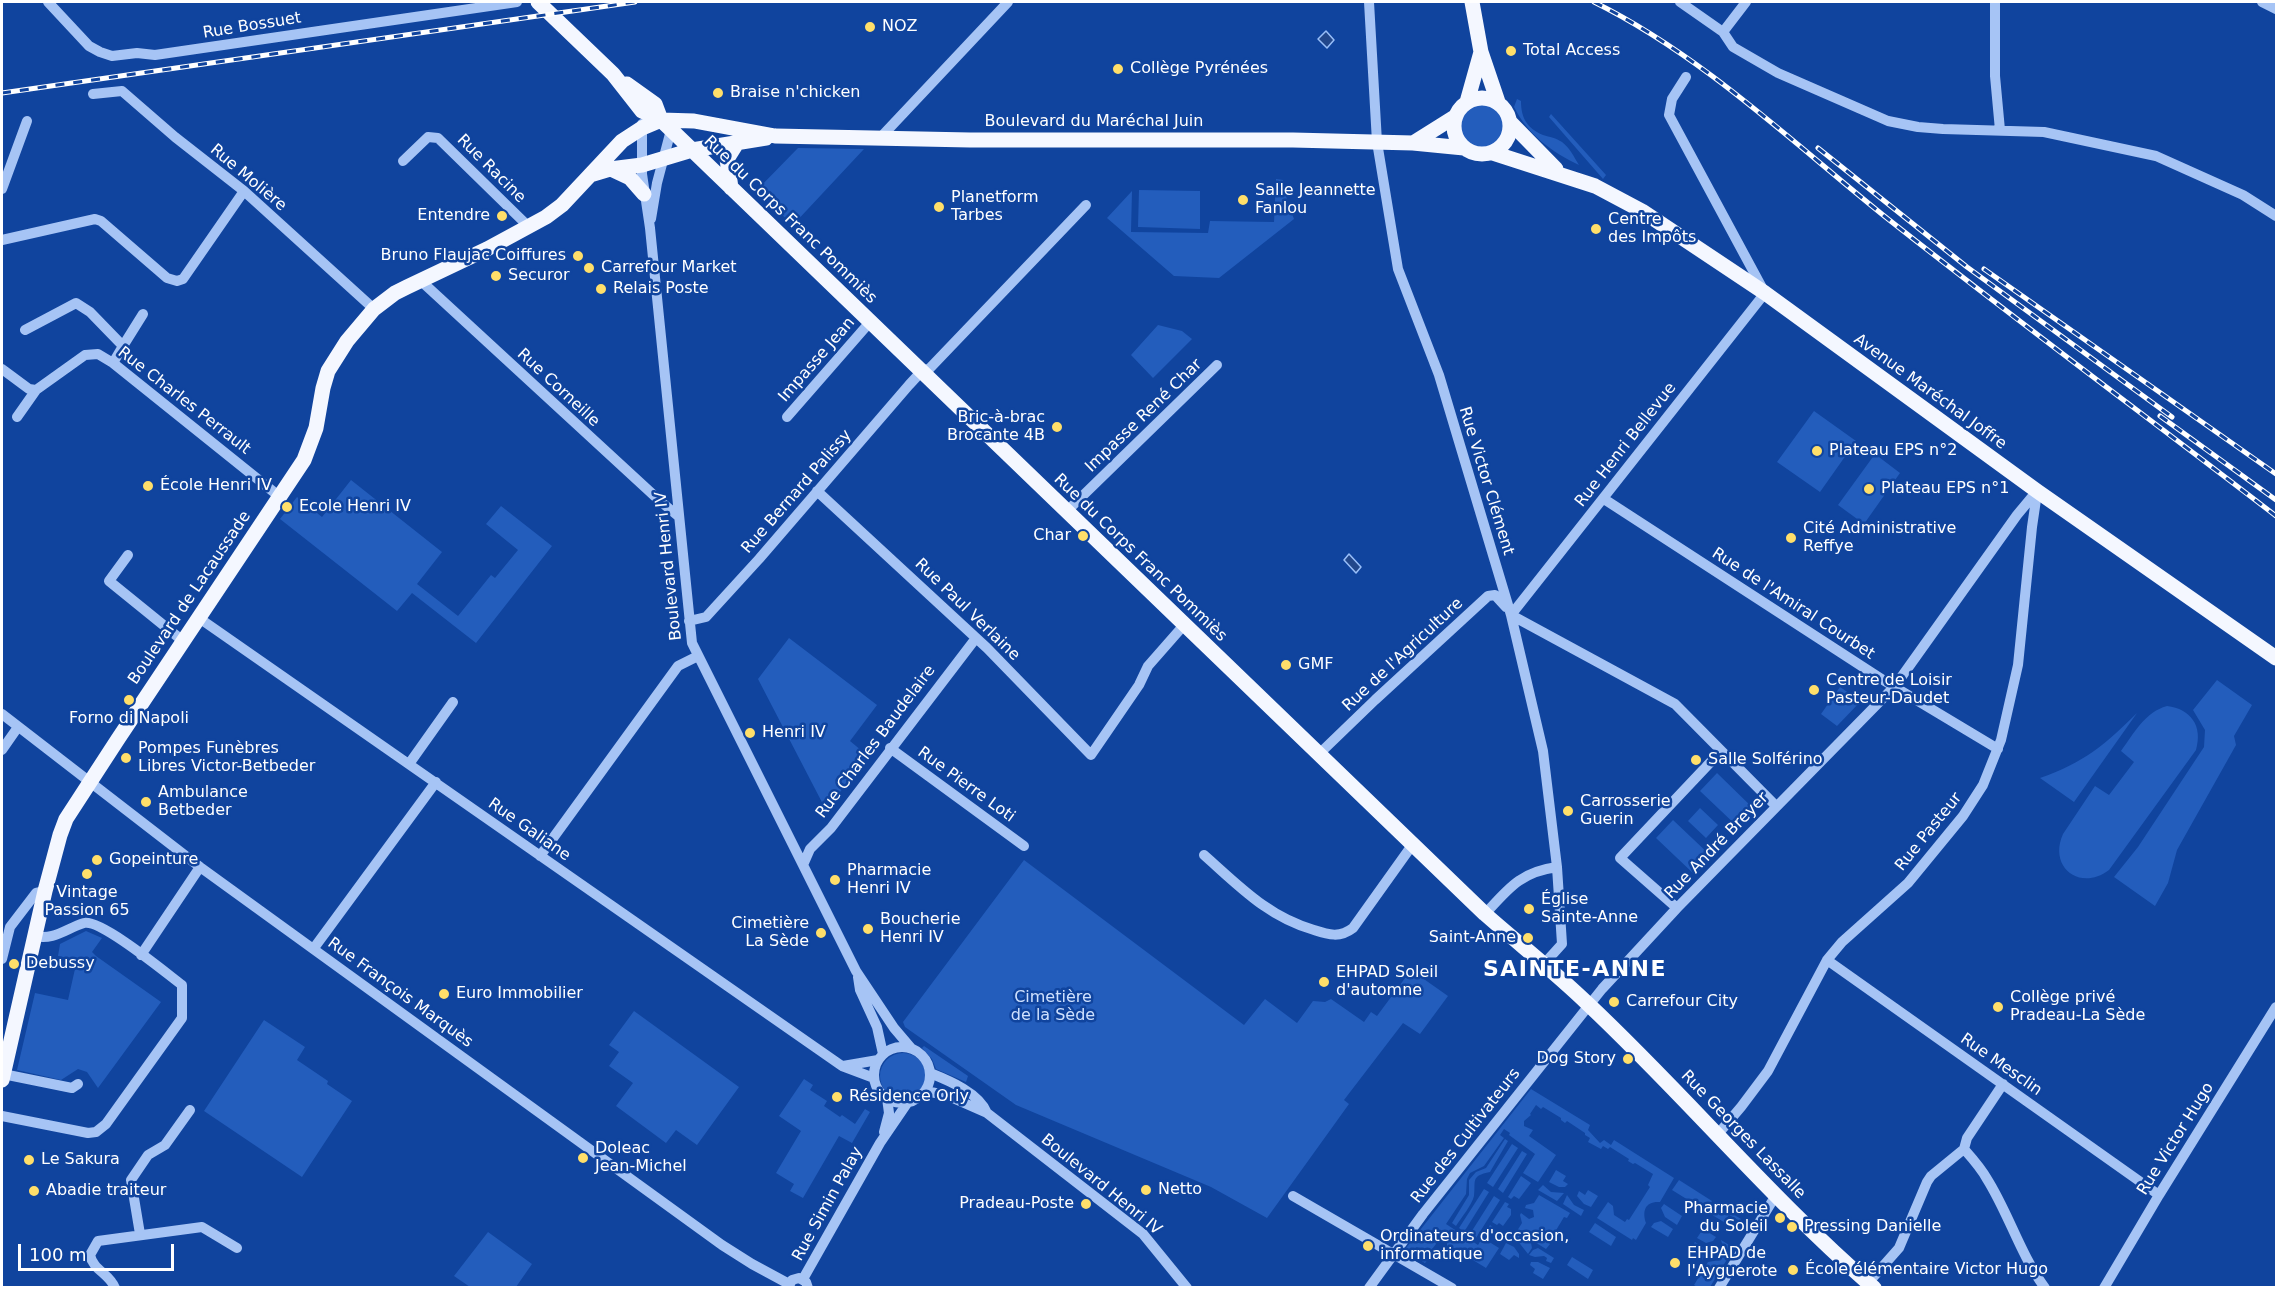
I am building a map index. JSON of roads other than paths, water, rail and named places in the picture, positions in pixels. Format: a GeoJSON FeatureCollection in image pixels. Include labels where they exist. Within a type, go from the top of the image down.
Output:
{"type":"FeatureCollection","features":[{"type":"Feature","properties":{"kind":"main road","name":"Rue du Corps Franc Pommiès"},"geometry":{"type":"LineString","coordinates":[[538,2],[613,74],[642,111],[666,125],[1318,755],[1485,914],[1590,1005]]}},
{"type":"Feature","properties":{"kind":"main road"},"geometry":{"type":"LineString","coordinates":[[1473,2],[1481,52],[1498,102],[1507,111],[1511,123],[1534,149],[1565,175]]}},
{"type":"Feature","properties":{"kind":"main road"},"geometry":{"type":"LineString","coordinates":[[1413,143],[1456,116],[1467,102],[1481,52]]}},
{"type":"Feature","properties":{"kind":"main road","name":"Rue du Corps Franc Pommiès"},"geometry":{"type":"LineString","coordinates":[[613,74],[655,104],[666,125]]}},
{"type":"Feature","properties":{"kind":"main road"},"geometry":{"type":"LineString","coordinates":[[1467,102],[1483,98],[1498,102]]}},
{"type":"Feature","properties":{"kind":"main road"},"geometry":{"type":"LineString","coordinates":[[1456,116],[1455,133],[1464,148],[1478,154],[1493,153],[1595,186],[1641,211],[1765,293]]}},
{"type":"Feature","properties":{"kind":"main road","name":"Boulevard du Maréchal Juin"},"geometry":{"type":"LineString","coordinates":[[666,125],[694,121],[774,136],[970,140],[1377,142],[1464,148]]}},
{"type":"Feature","properties":{"kind":"main road"},"geometry":{"type":"LineString","coordinates":[[1493,153],[1507,141],[1511,123]]}},
{"type":"Feature","properties":{"kind":"main road","name":"Boulevard de Lacaussade"},"geometry":{"type":"LineString","coordinates":[[2,1077],[45,891],[63,827],[90,781],[280,497],[311,444],[323,388],[332,364],[347,341],[374,309],[394,293],[529,227],[562,205],[622,141],[642,128],[666,125]]}},
{"type":"Feature","properties":{"kind":"main road","name":"Boulevard du Maréchal Juin"},"geometry":{"type":"LineString","coordinates":[[663,158],[692,150],[774,136]]}},
{"type":"Feature","properties":{"kind":"main road"},"geometry":{"type":"LineString","coordinates":[[731,188],[727,159],[737,143]]}},
{"type":"Feature","properties":{"kind":"main road"},"geometry":{"type":"LineString","coordinates":[[588,176],[642,165],[663,158]]}},
{"type":"Feature","properties":{"kind":"main road"},"geometry":{"type":"LineString","coordinates":[[610,170],[621,172],[630,178],[644,194]]}},
{"type":"Feature","properties":{"kind":"main road","name":"Avenue Maréchal Joffre"},"geometry":{"type":"LineString","coordinates":[[1765,293],[2037,492],[2277,658]]}},
{"type":"Feature","properties":{"kind":"main road","name":"Rue Georges Lassalle"},"geometry":{"type":"LineString","coordinates":[[1590,1005],[1776,1195],[1871,1285]]}},
{"type":"Feature","properties":{"kind":"street","name":"Rue Bossuet"},"geometry":{"type":"LineString","coordinates":[[54,4],[89,46],[112,56],[137,54],[148,56],[517,2]]}},
{"type":"Feature","properties":{"kind":"street"},"geometry":{"type":"LineString","coordinates":[[881,137],[1008,2]]}},
{"type":"Feature","properties":{"kind":"street","name":"Rue Victor Clément"},"geometry":{"type":"LineString","coordinates":[[1369,2],[1377,142],[1398,269],[1439,375],[1510,612],[1543,751],[1557,867],[1562,944],[1543,965]]}},
{"type":"Feature","properties":{"kind":"street"},"geometry":{"type":"LineString","coordinates":[[1680,2],[1723,32],[1733,47],[1778,73],[1888,121],[1918,128],[2044,132],[2157,156],[2243,195],[2277,216]]}},
{"type":"Feature","properties":{"kind":"street"},"geometry":{"type":"LineString","coordinates":[[1723,32],[1746,2]]}},
{"type":"Feature","properties":{"kind":"street"},"geometry":{"type":"LineString","coordinates":[[1995,2],[1995,76],[2000,130]]}},
{"type":"Feature","properties":{"kind":"street"},"geometry":{"type":"LineString","coordinates":[[2262,2],[2277,9]]}},
{"type":"Feature","properties":{"kind":"street","name":"Avenue Maréchal Joffre"},"geometry":{"type":"LineString","coordinates":[[1686,77],[1672,99],[1669,115],[1765,293]]}},
{"type":"Feature","properties":{"kind":"street","name":"Rue Molière"},"geometry":{"type":"LineString","coordinates":[[93,94],[122,91],[175,137],[244,191],[374,309]]}},
{"type":"Feature","properties":{"kind":"street","name":"Boulevard Henri IV"},"geometry":{"type":"LineString","coordinates":[[642,111],[644,194],[650,228],[692,644],[856,971],[894,1028],[911,1048]]}},
{"type":"Feature","properties":{"kind":"street"},"geometry":{"type":"LineString","coordinates":[[2,189],[27,121]]}},
{"type":"Feature","properties":{"kind":"street","name":"Boulevard Henri IV"},"geometry":{"type":"LineString","coordinates":[[650,228],[663,158],[666,125]]}},
{"type":"Feature","properties":{"kind":"street","name":"Rue Racine"},"geometry":{"type":"LineString","coordinates":[[403,160],[428,137],[438,138],[529,227]]}},
{"type":"Feature","properties":{"kind":"street"},"geometry":{"type":"LineString","coordinates":[[2,240],[95,219],[167,278],[177,281],[183,279],[244,191]]}},
{"type":"Feature","properties":{"kind":"street","name":"Rue Bernard Palissy"},"geometry":{"type":"LineString","coordinates":[[689,621],[706,617],[921,372],[930,368],[1086,205]]}},
{"type":"Feature","properties":{"kind":"street","name":"Rue Corneille"},"geometry":{"type":"LineString","coordinates":[[420,280],[678,516]]}},
{"type":"Feature","properties":{"kind":"street","name":"Rue Henri Bellevue"},"geometry":{"type":"LineString","coordinates":[[1510,612],[1604,499],[1765,293]]}},
{"type":"Feature","properties":{"kind":"street"},"geometry":{"type":"LineString","coordinates":[[25,330],[76,303],[90,312],[123,346]]}},
{"type":"Feature","properties":{"kind":"street"},"geometry":{"type":"LineString","coordinates":[[113,363],[143,314]]}},
{"type":"Feature","properties":{"kind":"street","name":"Impasse Jean"},"geometry":{"type":"LineString","coordinates":[[787,417],[870,322]]}},
{"type":"Feature","properties":{"kind":"street","name":"Rue Charles Perrault"},"geometry":{"type":"LineString","coordinates":[[17,417],[36,390],[86,356],[98,354],[113,363],[280,497]]}},
{"type":"Feature","properties":{"kind":"street","name":"Impasse René Char"},"geometry":{"type":"LineString","coordinates":[[1066,512],[1217,365]]}},
{"type":"Feature","properties":{"kind":"street"},"geometry":{"type":"LineString","coordinates":[[2,369],[29,389],[36,390]]}},
{"type":"Feature","properties":{"kind":"street","name":"Rue Paul Verlaine"},"geometry":{"type":"LineString","coordinates":[[817,491],[976,638],[1091,755],[1139,685],[1148,666],[1184,625]]}},
{"type":"Feature","properties":{"kind":"street","name":"Rue André Breyer"},"geometry":{"type":"LineString","coordinates":[[1590,1005],[1677,908],[1895,686],[2017,515],[2037,492]]}},
{"type":"Feature","properties":{"kind":"street","name":"Rue Pasteur"},"geometry":{"type":"LineString","coordinates":[[1718,1134],[1742,1107],[1768,1071],[1827,960],[1842,942],[1908,883],[1927,862],[1983,786],[1998,749],[2018,665],[2037,492]]}},
{"type":"Feature","properties":{"kind":"street","name":"Rue de l'Amiral Courbet"},"geometry":{"type":"LineString","coordinates":[[1604,499],[1883,680],[1998,749]]}},
{"type":"Feature","properties":{"kind":"street"},"geometry":{"type":"LineString","coordinates":[[128,555],[109,581],[183,641]]}},
{"type":"Feature","properties":{"kind":"street","name":"Rue de l'Agriculture"},"geometry":{"type":"LineString","coordinates":[[1318,755],[1488,596],[1495,596],[1510,612]]}},
{"type":"Feature","properties":{"kind":"street"},"geometry":{"type":"LineString","coordinates":[[1510,612],[1675,704],[1776,806]]}},
{"type":"Feature","properties":{"kind":"street","name":"Rue Galiane"},"geometry":{"type":"LineString","coordinates":[[199,618],[842,1066],[874,1078]]}},
{"type":"Feature","properties":{"kind":"street","name":"Rue Charles Baudelaire"},"geometry":{"type":"LineString","coordinates":[[803,865],[810,849],[831,828],[976,638]]}},
{"type":"Feature","properties":{"kind":"street"},"geometry":{"type":"LineString","coordinates":[[540,856],[678,666],[698,656]]}},
{"type":"Feature","properties":{"kind":"street"},"geometry":{"type":"LineString","coordinates":[[409,764],[453,702]]}},
{"type":"Feature","properties":{"kind":"street","name":"Rue François Marquès"},"geometry":{"type":"LineString","coordinates":[[2,714],[200,867],[722,1245],[788,1286]]}},
{"type":"Feature","properties":{"kind":"street"},"geometry":{"type":"LineString","coordinates":[[2,750],[18,726]]}},
{"type":"Feature","properties":{"kind":"street","name":"Rue Pierre Loti"},"geometry":{"type":"LineString","coordinates":[[890,748],[1024,846]]}},
{"type":"Feature","properties":{"kind":"street"},"geometry":{"type":"LineString","coordinates":[[1677,908],[1620,858],[1721,751]]}},
{"type":"Feature","properties":{"kind":"street"},"geometry":{"type":"LineString","coordinates":[[314,948],[436,782]]}},
{"type":"Feature","properties":{"kind":"street"},"geometry":{"type":"LineString","coordinates":[[1204,855],[1264,908],[1294,924],[1322,933],[1342,935],[1353,928],[1413,844]]}},
{"type":"Feature","properties":{"kind":"street"},"geometry":{"type":"LineString","coordinates":[[141,955],[200,867]]}},
{"type":"Feature","properties":{"kind":"street"},"geometry":{"type":"LineString","coordinates":[[1485,914],[1528,873],[1557,867]]}},
{"type":"Feature","properties":{"kind":"street"},"geometry":{"type":"LineString","coordinates":[[2,959],[10,927],[36,893],[45,891]]}},
{"type":"Feature","properties":{"kind":"street"},"geometry":{"type":"LineString","coordinates":[[2,1116],[88,1133],[96,1132],[106,1124],[182,1018],[182,985],[102,927],[86,922],[46,939],[35,936]]}},
{"type":"Feature","properties":{"kind":"street","name":"Rue Mesclin"},"geometry":{"type":"LineString","coordinates":[[1827,960],[2159,1195]]}},
{"type":"Feature","properties":{"kind":"street","name":"Boulevard Henri IV"},"geometry":{"type":"LineString","coordinates":[[856,971],[860,990],[877,1026],[881,1057]]}},
{"type":"Feature","properties":{"kind":"street","name":"Rue des Cultivateurs"},"geometry":{"type":"LineString","coordinates":[[1370,1287],[1434,1200],[1590,1005]]}},
{"type":"Feature","properties":{"kind":"street","name":"Rue Victor Hugo"},"geometry":{"type":"LineString","coordinates":[[2104,1287],[2277,1007]]}},
{"type":"Feature","properties":{"kind":"street"},"geometry":{"type":"LineString","coordinates":[[842,1066],[881,1057],[896,1047],[911,1048],[925,1058],[930,1073],[925,1091],[921,1096],[901,1103],[887,1098],[877,1086],[874,1078],[875,1069],[881,1057]]}},
{"type":"Feature","properties":{"kind":"street","name":"Boulevard Henri IV"},"geometry":{"type":"LineString","coordinates":[[930,1073],[960,1087],[984,1106],[987,1113]]}},
{"type":"Feature","properties":{"kind":"street"},"geometry":{"type":"LineString","coordinates":[[2,1077],[72,1088],[78,1084]]}},
{"type":"Feature","properties":{"kind":"street"},"geometry":{"type":"LineString","coordinates":[[1871,1285],[1899,1248],[1927,1182],[1931,1176],[1964,1149],[1967,1138],[2003,1084]]}},
{"type":"Feature","properties":{"kind":"street","name":"Boulevard Henri IV"},"geometry":{"type":"LineString","coordinates":[[925,1091],[946,1095],[987,1113],[1143,1234],[1187,1287]]}},
{"type":"Feature","properties":{"kind":"street","name":"Rue Simin Palay"},"geometry":{"type":"LineString","coordinates":[[880,1143],[889,1113],[887,1098]]}},
{"type":"Feature","properties":{"kind":"street","name":"Rue Simin Palay"},"geometry":{"type":"LineString","coordinates":[[806,1283],[880,1143],[908,1102]]}},
{"type":"Feature","properties":{"kind":"street"},"geometry":{"type":"LineString","coordinates":[[140,1234],[131,1180],[148,1155],[165,1145],[190,1110]]}},
{"type":"Feature","properties":{"kind":"street"},"geometry":{"type":"LineString","coordinates":[[1964,1149],[1987,1178],[2017,1242],[2032,1270],[2045,1287]]}},
{"type":"Feature","properties":{"kind":"street"},"geometry":{"type":"LineString","coordinates":[[1719,1287],[1776,1195]]}},
{"type":"Feature","properties":{"kind":"street"},"geometry":{"type":"LineString","coordinates":[[1293,1196],[1452,1287]]}},
{"type":"Feature","properties":{"kind":"street"},"geometry":{"type":"LineString","coordinates":[[115,1287],[91,1261],[90,1255],[98,1241],[202,1227],[237,1248]]}},
{"type":"Feature","properties":{"kind":"street"},"geometry":{"type":"LineString","coordinates":[[788,1286],[795,1278],[806,1283]]}},
{"type":"Feature","properties":{"kind":"railway"},"geometry":{"type":"LineString","coordinates":[[2,93],[635,2]]}},
{"type":"Feature","properties":{"kind":"railway"},"geometry":{"type":"LineString","coordinates":[[1594,2],[1673,48],[1710,74],[1936,257],[2276,516]]}},
{"type":"Feature","properties":{"kind":"railway"},"geometry":{"type":"LineString","coordinates":[[1818,148],[1967,267],[2172,417]]}},
{"type":"Feature","properties":{"kind":"railway"},"geometry":{"type":"LineString","coordinates":[[1984,269],[2276,474]]}},
{"type":"Feature","properties":{"kind":"railway"},"geometry":{"type":"LineString","coordinates":[[2160,416],[2276,500]]}},
{"type":"Feature","properties":{"kind":"place","name":"NOZ"},"geometry":{"type":"Point","coordinates":[870,27]}},
{"type":"Feature","properties":{"kind":"place","name":"Total Access"},"geometry":{"type":"Point","coordinates":[1511,51]}},
{"type":"Feature","properties":{"kind":"place","name":"Collège Pyrénées"},"geometry":{"type":"Point","coordinates":[1118,69]}},
{"type":"Feature","properties":{"kind":"place","name":"Braise n'chicken"},"geometry":{"type":"Point","coordinates":[718,93]}},
{"type":"Feature","properties":{"kind":"place","name":"Salle Jeannette Fanlou"},"geometry":{"type":"Point","coordinates":[1243,200]}},
{"type":"Feature","properties":{"kind":"place","name":"Planetform Tarbes"},"geometry":{"type":"Point","coordinates":[939,207]}},
{"type":"Feature","properties":{"kind":"place","name":"Entendre"},"geometry":{"type":"Point","coordinates":[502,216]}},
{"type":"Feature","properties":{"kind":"place","name":"Centre des Impôts"},"geometry":{"type":"Point","coordinates":[1596,229]}},
{"type":"Feature","properties":{"kind":"place","name":"Bruno Flaujac Coiffures"},"geometry":{"type":"Point","coordinates":[578,256]}},
{"type":"Feature","properties":{"kind":"place","name":"Carrefour Market"},"geometry":{"type":"Point","coordinates":[589,268]}},
{"type":"Feature","properties":{"kind":"place","name":"Securor"},"geometry":{"type":"Point","coordinates":[496,276]}},
{"type":"Feature","properties":{"kind":"place","name":"Relais Poste"},"geometry":{"type":"Point","coordinates":[601,289]}},
{"type":"Feature","properties":{"kind":"place","name":"Bric-à-brac Brocante 4B"},"geometry":{"type":"Point","coordinates":[1057,427]}},
{"type":"Feature","properties":{"kind":"place","name":"Plateau EPS n°2"},"geometry":{"type":"Point","coordinates":[1817,451]}},
{"type":"Feature","properties":{"kind":"place","name":"École Henri IV"},"geometry":{"type":"Point","coordinates":[148,486]}},
{"type":"Feature","properties":{"kind":"place","name":"Plateau EPS n°1"},"geometry":{"type":"Point","coordinates":[1869,489]}},
{"type":"Feature","properties":{"kind":"place","name":"Ecole Henri IV"},"geometry":{"type":"Point","coordinates":[287,507]}},
{"type":"Feature","properties":{"kind":"place","name":"Char"},"geometry":{"type":"Point","coordinates":[1083,536]}},
{"type":"Feature","properties":{"kind":"place","name":"Cité Administrative Reffye"},"geometry":{"type":"Point","coordinates":[1791,538]}},
{"type":"Feature","properties":{"kind":"place","name":"GMF"},"geometry":{"type":"Point","coordinates":[1286,665]}},
{"type":"Feature","properties":{"kind":"place","name":"Centre de Loisir Pasteur-Daudet"},"geometry":{"type":"Point","coordinates":[1814,690]}},
{"type":"Feature","properties":{"kind":"place","name":"Forno di Napoli"},"geometry":{"type":"Point","coordinates":[129,700]}},
{"type":"Feature","properties":{"kind":"place","name":"Henri IV"},"geometry":{"type":"Point","coordinates":[750,733]}},
{"type":"Feature","properties":{"kind":"place","name":"Pompes Funèbres Libres Victor-Betbeder"},"geometry":{"type":"Point","coordinates":[126,758]}},
{"type":"Feature","properties":{"kind":"place","name":"Salle Solférino"},"geometry":{"type":"Point","coordinates":[1696,760]}},
{"type":"Feature","properties":{"kind":"place","name":"Ambulance Betbeder"},"geometry":{"type":"Point","coordinates":[146,802]}},
{"type":"Feature","properties":{"kind":"place","name":"Carrosserie Guerin"},"geometry":{"type":"Point","coordinates":[1568,811]}},
{"type":"Feature","properties":{"kind":"place","name":"Gopeinture"},"geometry":{"type":"Point","coordinates":[97,860]}},
{"type":"Feature","properties":{"kind":"place","name":"Vintage Passion 65"},"geometry":{"type":"Point","coordinates":[87,874]}},
{"type":"Feature","properties":{"kind":"place","name":"Pharmacie Henri IV"},"geometry":{"type":"Point","coordinates":[835,880]}},
{"type":"Feature","properties":{"kind":"place","name":"Église Sainte-Anne"},"geometry":{"type":"Point","coordinates":[1529,909]}},
{"type":"Feature","properties":{"kind":"place","name":"Boucherie Henri IV"},"geometry":{"type":"Point","coordinates":[868,929]}},
{"type":"Feature","properties":{"kind":"place","name":"Cimetière La Sède"},"geometry":{"type":"Point","coordinates":[821,933]}},
{"type":"Feature","properties":{"kind":"place","name":"Saint-Anne"},"geometry":{"type":"Point","coordinates":[1528,938]}},
{"type":"Feature","properties":{"kind":"place","name":"Debussy"},"geometry":{"type":"Point","coordinates":[14,964]}},
{"type":"Feature","properties":{"kind":"place","name":"EHPAD Soleil d'automne"},"geometry":{"type":"Point","coordinates":[1324,982]}},
{"type":"Feature","properties":{"kind":"place","name":"Euro Immobilier"},"geometry":{"type":"Point","coordinates":[444,994]}},
{"type":"Feature","properties":{"kind":"place","name":"Carrefour City"},"geometry":{"type":"Point","coordinates":[1614,1002]}},
{"type":"Feature","properties":{"kind":"place","name":"Collège privé Pradeau-La Sède"},"geometry":{"type":"Point","coordinates":[1998,1007]}},
{"type":"Feature","properties":{"kind":"place","name":"Dog Story"},"geometry":{"type":"Point","coordinates":[1628,1059]}},
{"type":"Feature","properties":{"kind":"place","name":"Résidence Orly"},"geometry":{"type":"Point","coordinates":[837,1097]}},
{"type":"Feature","properties":{"kind":"place","name":"Doleac Jean-Michel"},"geometry":{"type":"Point","coordinates":[583,1158]}},
{"type":"Feature","properties":{"kind":"place","name":"Le Sakura"},"geometry":{"type":"Point","coordinates":[29,1160]}},
{"type":"Feature","properties":{"kind":"place","name":"Netto"},"geometry":{"type":"Point","coordinates":[1146,1190]}},
{"type":"Feature","properties":{"kind":"place","name":"Abadie traiteur"},"geometry":{"type":"Point","coordinates":[34,1191]}},
{"type":"Feature","properties":{"kind":"place","name":"Pradeau-Poste"},"geometry":{"type":"Point","coordinates":[1086,1204]}},
{"type":"Feature","properties":{"kind":"place","name":"Pharmacie du Soleil"},"geometry":{"type":"Point","coordinates":[1780,1218]}},
{"type":"Feature","properties":{"kind":"place","name":"Pressing Danielle"},"geometry":{"type":"Point","coordinates":[1792,1227]}},
{"type":"Feature","properties":{"kind":"place","name":"Ordinateurs d'occasion, informatique"},"geometry":{"type":"Point","coordinates":[1368,1246]}},
{"type":"Feature","properties":{"kind":"place","name":"EHPAD de l'Ayguerote"},"geometry":{"type":"Point","coordinates":[1675,1263]}},
{"type":"Feature","properties":{"kind":"place","name":"École élémentaire Victor Hugo"},"geometry":{"type":"Point","coordinates":[1793,1270]}},
{"type":"Feature","properties":{"kind":"district","name":"SAINTE-ANNE"},"geometry":{"type":"Point","coordinates":[1575,970]}},
{"type":"Feature","properties":{"kind":"park label","name":"Cimetière de la Sède"},"geometry":{"type":"Point","coordinates":[1053,1007]}}]}
